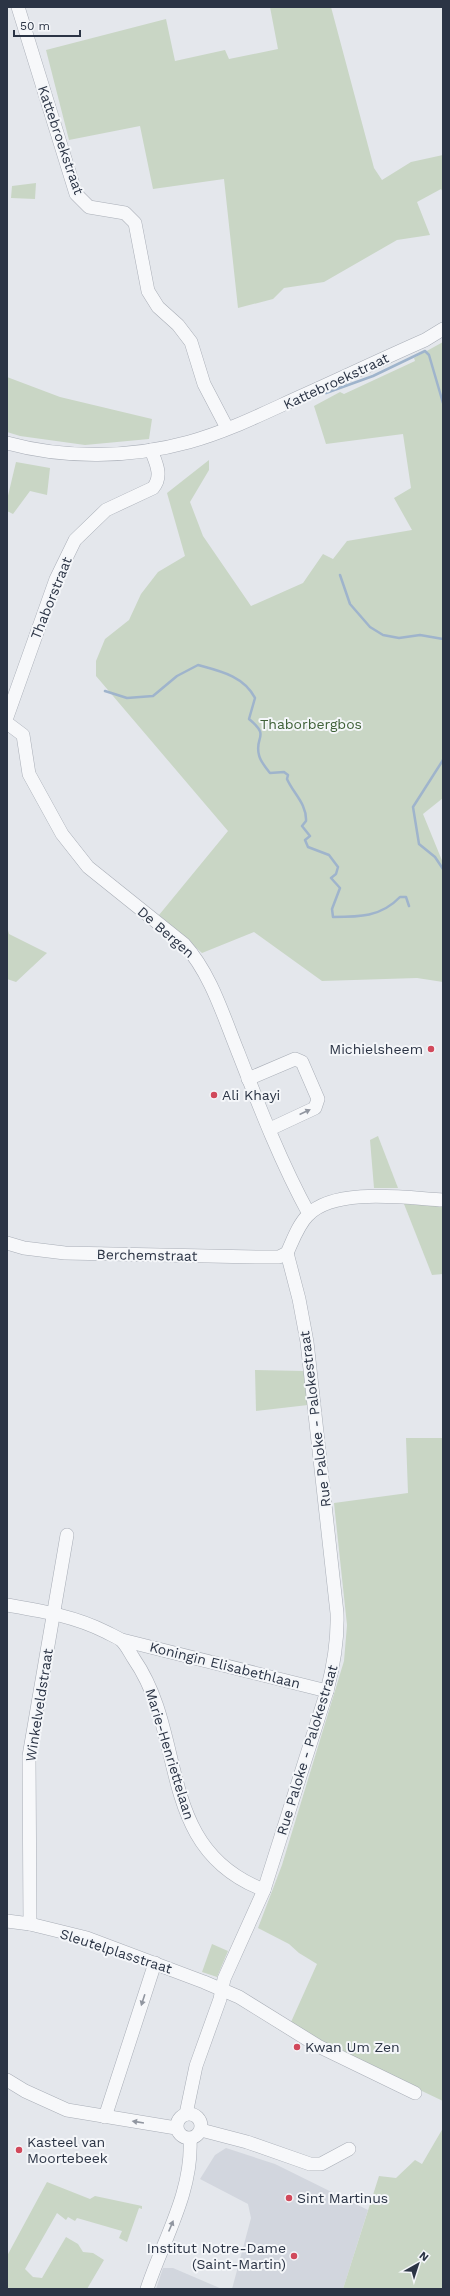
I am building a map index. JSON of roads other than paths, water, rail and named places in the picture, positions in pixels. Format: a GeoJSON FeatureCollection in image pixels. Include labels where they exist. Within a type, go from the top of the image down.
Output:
{"type":"FeatureCollection","features":[{"type":"Feature","properties":{"kind":"street","name":"Kattebroekstraat"},"geometry":{"type":"LineString","coordinates":[[18,7],[76,194],[89,207],[125,213],[135,223],[148,290],[158,307],[178,325],[191,342],[204,384],[218,415],[227,428]]}},
{"type":"Feature","properties":{"kind":"street","name":"Kattebroekstraat"},"geometry":{"type":"LineString","coordinates":[[7,444],[52,452],[95,454],[152,450],[189,442],[227,428],[425,340],[443,330]]}},
{"type":"Feature","properties":{"kind":"street","name":"Thaborstraat"},"geometry":{"type":"LineString","coordinates":[[7,717],[56,579],[75,540],[106,510],[153,488],[158,482],[158,470],[152,450]]}},
{"type":"Feature","properties":{"kind":"street","name":"De Bergen"},"geometry":{"type":"LineString","coordinates":[[7,723],[24,735],[29,774],[51,817],[88,867],[184,944],[197,958],[213,990],[248,1079],[309,1214]]}},
{"type":"Feature","properties":{"kind":"street"},"geometry":{"type":"LineString","coordinates":[[248,1079],[295,1059],[302,1062],[305,1068],[318,1099],[315,1108],[270,1129]]}},
{"type":"Feature","properties":{"kind":"street"},"geometry":{"type":"LineString","coordinates":[[287,1253],[301,1223],[309,1214],[333,1202],[368,1196],[443,1200]]}},
{"type":"Feature","properties":{"kind":"street","name":"Berchemstraat"},"geometry":{"type":"LineString","coordinates":[[7,1243],[24,1248],[65,1253],[279,1257],[287,1253]]}},
{"type":"Feature","properties":{"kind":"street","name":"Rue Paloke - Palokestraat"},"geometry":{"type":"LineString","coordinates":[[176,2128],[179,2119],[186,2114],[196,2066],[227,1972],[264,1890],[327,1691],[335,1661],[338,1639],[337,1613],[309,1357],[299,1299],[287,1253]]}},
{"type":"Feature","properties":{"kind":"street","name":"Winkelveldstraat"},"geometry":{"type":"LineString","coordinates":[[30,1924],[29,1756],[67,1535]]}},
{"type":"Feature","properties":{"kind":"street"},"geometry":{"type":"LineString","coordinates":[[7,1605],[54,1613],[85,1622],[122,1640]]}},
{"type":"Feature","properties":{"kind":"street","name":"Koningin Elisabethlaan"},"geometry":{"type":"LineString","coordinates":[[122,1640],[327,1691]]}},
{"type":"Feature","properties":{"kind":"street","name":"Marie-Henriettelaan"},"geometry":{"type":"LineString","coordinates":[[122,1640],[148,1680],[158,1709],[184,1809],[195,1832],[219,1863],[235,1876],[264,1890]]}},
{"type":"Feature","properties":{"kind":"street","name":"Sleutelplasstraat"},"geometry":{"type":"LineString","coordinates":[[7,1921],[30,1924],[86,1938],[155,1963],[239,1997],[318,2046],[414,2093]]}},
{"type":"Feature","properties":{"kind":"street"},"geometry":{"type":"LineString","coordinates":[[105,2117],[155,1963]]}},
{"type":"Feature","properties":{"kind":"street"},"geometry":{"type":"LineString","coordinates":[[7,2080],[25,2091],[67,2110],[176,2128],[180,2134],[190,2139]]}},
{"type":"Feature","properties":{"kind":"street"},"geometry":{"type":"LineString","coordinates":[[186,2114],[198,2118],[201,2130]]}},
{"type":"Feature","properties":{"kind":"street"},"geometry":{"type":"LineString","coordinates":[[190,2139],[195,2137],[201,2130]]}},
{"type":"Feature","properties":{"kind":"street"},"geometry":{"type":"LineString","coordinates":[[201,2130],[247,2142],[310,2164],[321,2164],[348,2149]]}},
{"type":"Feature","properties":{"kind":"street"},"geometry":{"type":"LineString","coordinates":[[147,2289],[184,2195],[190,2163],[190,2139]]}},
{"type":"Feature","properties":{"kind":"waterway"},"geometry":{"type":"LineString","coordinates":[[326,393],[373,376],[425,351],[429,355],[443,403]]}},
{"type":"Feature","properties":{"kind":"waterway"},"geometry":{"type":"LineString","coordinates":[[340,575],[350,604],[370,627],[383,635],[399,638],[420,635],[443,639]]}},
{"type":"Feature","properties":{"kind":"waterway"},"geometry":{"type":"LineString","coordinates":[[105,691],[127,698],[153,696],[177,676],[198,665],[223,672],[238,679],[245,684],[255,698],[249,719],[256,725],[261,733],[258,749],[263,764],[270,773],[284,772],[288,775],[287,779],[302,804],[306,815],[306,821],[302,826],[310,836],[305,840],[308,847],[329,855],[338,867],[336,874],[331,878],[340,888],[332,909],[333,917],[361,916],[377,912],[393,904],[400,897],[406,897],[409,906]]}},
{"type":"Feature","properties":{"kind":"waterway"},"geometry":{"type":"LineString","coordinates":[[443,760],[413,807],[419,844],[435,857],[443,869]]}},
{"type":"Feature","properties":{"kind":"place","name":"Michielsheem"},"geometry":{"type":"Point","coordinates":[431,1049]}},
{"type":"Feature","properties":{"kind":"place","name":"Ali Khayi"},"geometry":{"type":"Point","coordinates":[214,1095]}},
{"type":"Feature","properties":{"kind":"place","name":"Kwan Um Zen"},"geometry":{"type":"Point","coordinates":[297,2047]}},
{"type":"Feature","properties":{"kind":"place","name":"Kasteel van Moortebeek"},"geometry":{"type":"Point","coordinates":[19,2150]}},
{"type":"Feature","properties":{"kind":"place","name":"Sint Martinus"},"geometry":{"type":"Point","coordinates":[289,2198]}},
{"type":"Feature","properties":{"kind":"place","name":"Institut Notre-Dame (Saint-Martin)"},"geometry":{"type":"Point","coordinates":[294,2256]}},
{"type":"Feature","properties":{"kind":"park label","name":"Thaborbergbos"},"geometry":{"type":"Point","coordinates":[311,724]}}]}
